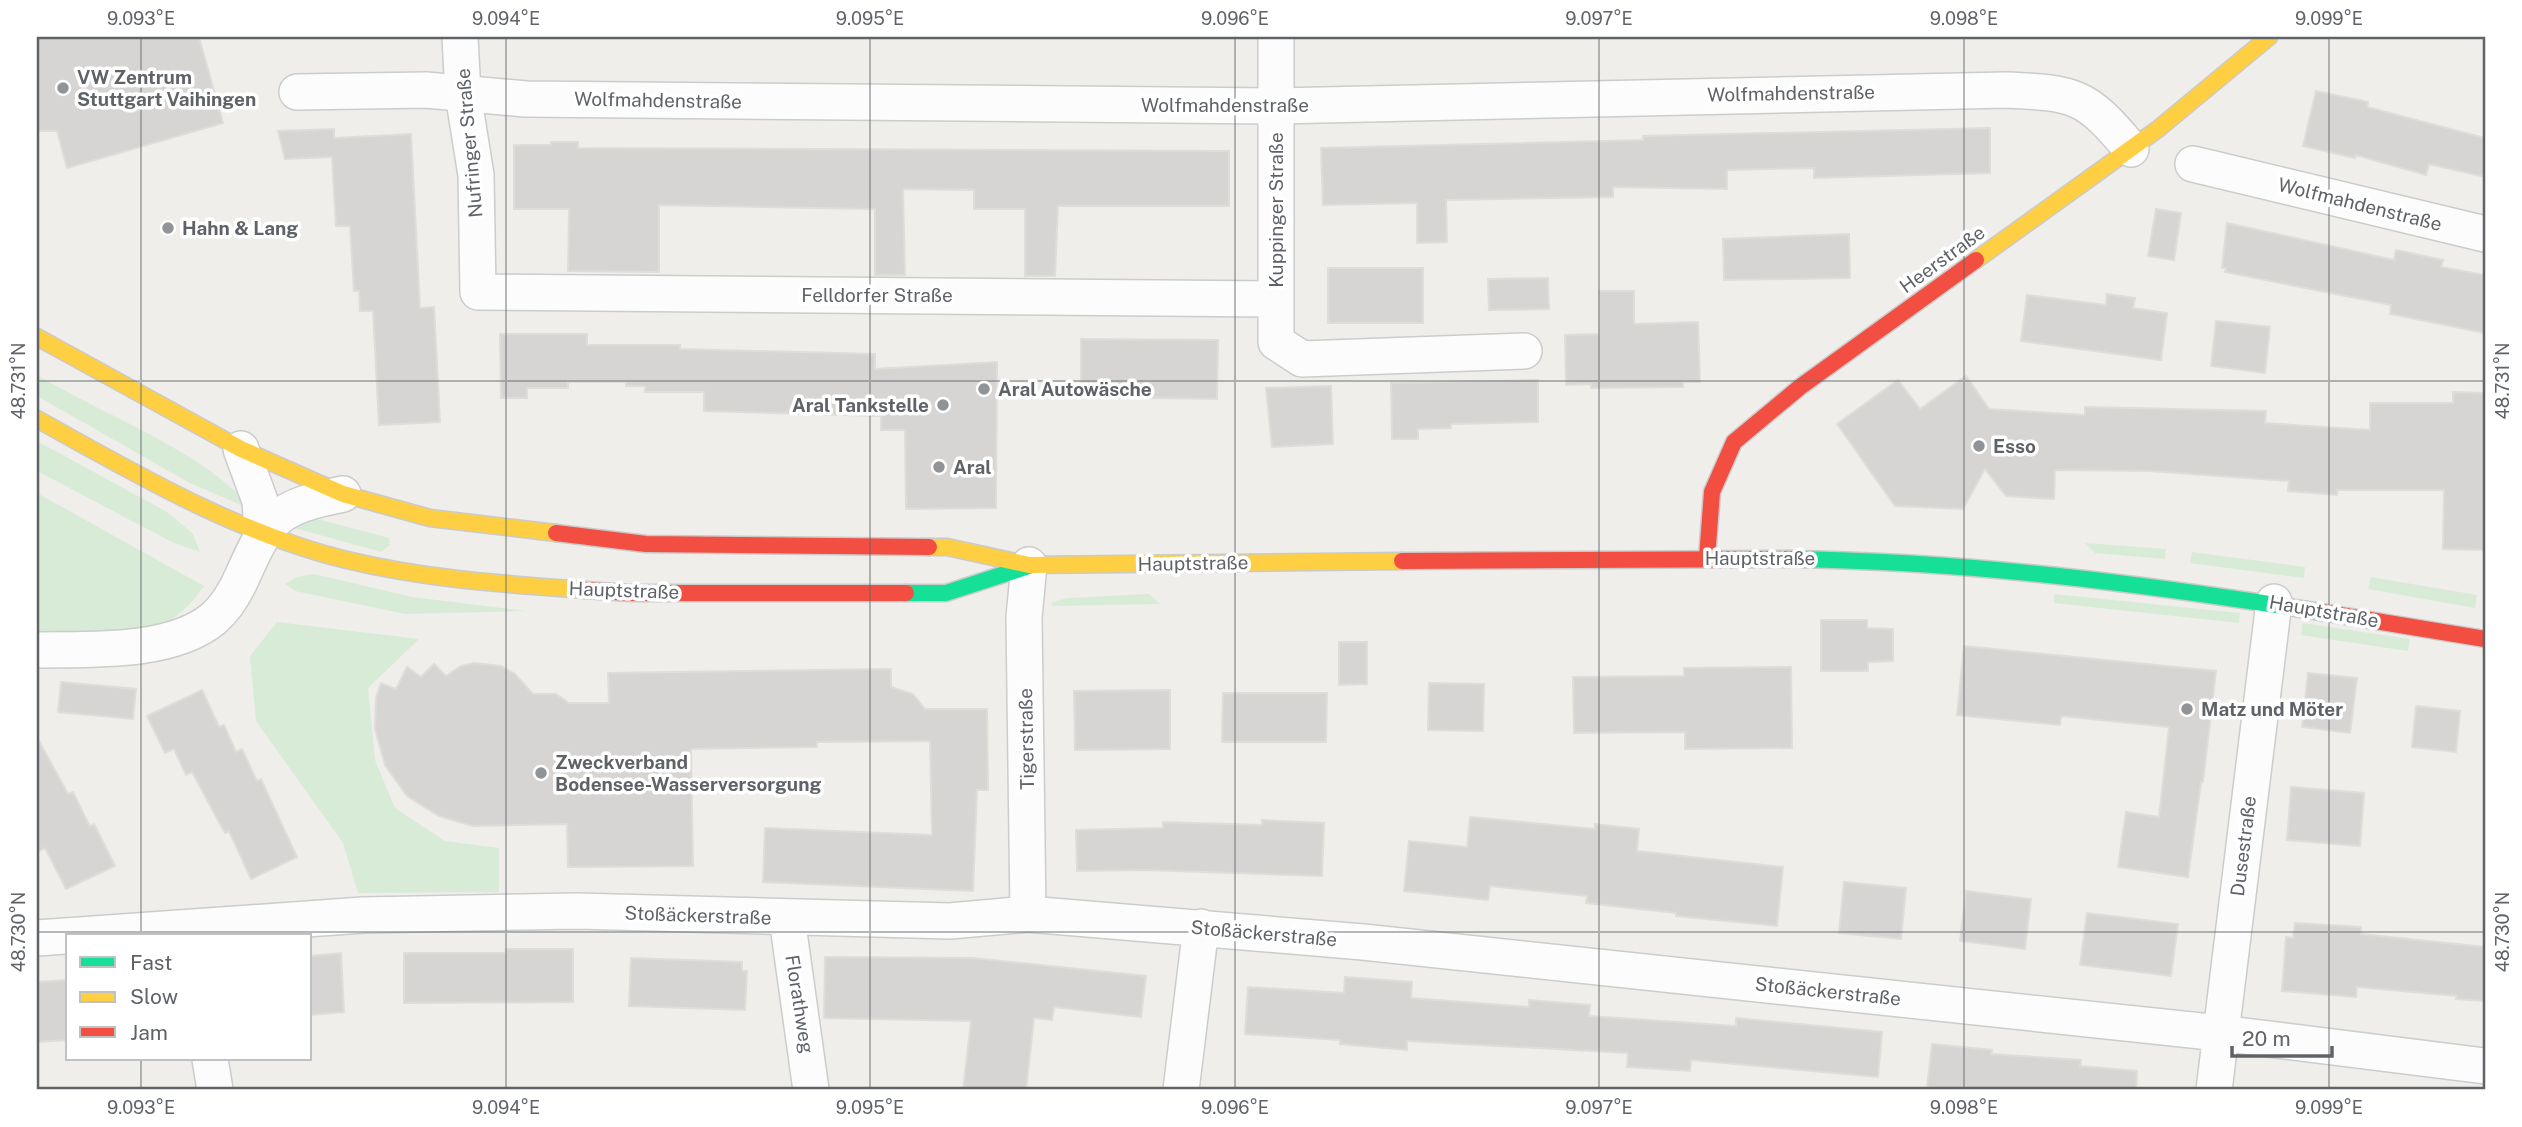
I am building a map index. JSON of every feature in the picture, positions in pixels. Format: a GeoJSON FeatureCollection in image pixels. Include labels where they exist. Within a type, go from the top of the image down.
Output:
{"type":"FeatureCollection","features":[{"type":"Feature","properties":{"kind":"main road","name":"Heerstraße"},"geometry":{"type":"LineString","coordinates":[[1707,558],[1712,492],[1734,442],[1800,387],[2131,149],[2269,37]]}},
{"type":"Feature","properties":{"kind":"main road","name":"Hauptstraße"},"geometry":{"type":"LineString","coordinates":[[37,337],[241,449],[343,494],[430,518],[646,544],[947,547],[1030,565],[1854,559],[2159,586],[2274,602],[2485,639]]}},
{"type":"Feature","properties":{"kind":"main road","name":"Hauptstraße"},"geometry":{"type":"LineString","coordinates":[[37,419],[172,494],[262,532],[345,560],[414,573],[486,583],[630,593],[946,593],[1030,565]]}},
{"type":"Feature","properties":{"kind":"main road"},"geometry":{"type":"LineString","coordinates":[[410,533],[430,518]]}},
{"type":"Feature","properties":{"kind":"main road"},"geometry":{"type":"LineString","coordinates":[[406,552],[414,573]]}},
{"type":"Feature","properties":{"kind":"street","name":"Nufringer Straße"},"geometry":{"type":"LineString","coordinates":[[460,37],[463,94],[476,175],[478,292]]}},
{"type":"Feature","properties":{"kind":"street","name":"Kuppinger Straße"},"geometry":{"type":"LineString","coordinates":[[1276,37],[1276,341],[1302,359],[1524,351]]}},
{"type":"Feature","properties":{"kind":"street","name":"Wolfmahdenstraße"},"geometry":{"type":"LineString","coordinates":[[297,92],[426,90],[526,99],[1277,106],[1946,90],[2029,91],[2071,96],[2101,112],[2131,149]]}},
{"type":"Feature","properties":{"kind":"street","name":"Wolfmahdenstraße"},"geometry":{"type":"LineString","coordinates":[[2193,164],[2485,234]]}},
{"type":"Feature","properties":{"kind":"street","name":"Felldorfer Straße"},"geometry":{"type":"LineString","coordinates":[[478,292],[1276,299]]}},
{"type":"Feature","properties":{"kind":"street"},"geometry":{"type":"LineString","coordinates":[[241,449],[260,501],[262,532]]}},
{"type":"Feature","properties":{"kind":"street","name":"Hauptstraße"},"geometry":{"type":"LineString","coordinates":[[37,650],[151,645],[212,620],[229,601],[262,532],[286,511],[308,501],[343,494]]}},
{"type":"Feature","properties":{"kind":"street","name":"Tigerstraße"},"geometry":{"type":"LineString","coordinates":[[1028,914],[1024,617],[1030,565]]}},
{"type":"Feature","properties":{"kind":"street","name":"Dusestraße"},"geometry":{"type":"LineString","coordinates":[[2214,1090],[2274,602]]}},
{"type":"Feature","properties":{"kind":"street","name":"Stoßäckerstraße"},"geometry":{"type":"LineString","coordinates":[[112,934],[186,931],[334,916],[564,911],[950,921],[1028,914],[1201,927],[2220,1033],[2485,1066]]}},
{"type":"Feature","properties":{"kind":"street","name":"Florathweg"},"geometry":{"type":"LineString","coordinates":[[787,918],[811,1090]]}},
{"type":"Feature","properties":{"kind":"street"},"geometry":{"type":"LineString","coordinates":[[1181,1090],[1201,927]]}},
{"type":"Feature","properties":{"kind":"street","name":"Stoßäckerstraße"},"geometry":{"type":"LineString","coordinates":[[37,937],[66,936]]}},
{"type":"Feature","properties":{"kind":"street"},"geometry":{"type":"LineString","coordinates":[[210,1060],[215,1090]]}},
{"type":"Feature","properties":{"kind":"green space"},"geometry":{"type":"Polygon","coordinates":[[[37,375],[197,462],[244,499],[243,506],[188,482],[37,396],[37,375]]]}},
{"type":"Feature","properties":{"kind":"green space"},"geometry":{"type":"Polygon","coordinates":[[[37,441],[167,512],[193,534],[200,552],[174,543],[37,471],[37,441]]]}},
{"type":"Feature","properties":{"kind":"green space"},"geometry":{"type":"Polygon","coordinates":[[[37,493],[204,586],[187,606],[169,621],[150,630],[108,639],[37,642],[37,493]]]}},
{"type":"Feature","properties":{"kind":"green space"},"geometry":{"type":"Polygon","coordinates":[[[308,519],[389,538],[390,545],[381,552],[295,528],[308,519]]]}},
{"type":"Feature","properties":{"kind":"green space"},"geometry":{"type":"Polygon","coordinates":[[[2085,543],[2166,549],[2165,559],[2095,553],[2085,543]]]}},
{"type":"Feature","properties":{"kind":"green space"},"geometry":{"type":"Polygon","coordinates":[[[2192,552],[2305,567],[2304,578],[2190,563],[2192,552]]]}},
{"type":"Feature","properties":{"kind":"green space"},"geometry":{"type":"Polygon","coordinates":[[[314,574],[412,597],[527,611],[405,614],[295,591],[285,584],[297,577],[314,574]]]}},
{"type":"Feature","properties":{"kind":"green space"},"geometry":{"type":"Polygon","coordinates":[[[2371,577],[2477,595],[2475,608],[2368,589],[2371,577]]]}},
{"type":"Feature","properties":{"kind":"green space"},"geometry":{"type":"Polygon","coordinates":[[[1149,594],[1160,604],[1053,606],[1051,603],[1067,598],[1149,594]]]}},
{"type":"Feature","properties":{"kind":"green space"},"geometry":{"type":"Polygon","coordinates":[[[2054,594],[2240,613],[2239,623],[2054,603],[2054,594]]]}},
{"type":"Feature","properties":{"kind":"green space"},"geometry":{"type":"Polygon","coordinates":[[[277,622],[419,639],[368,688],[375,760],[395,808],[445,841],[499,848],[499,892],[358,893],[343,843],[256,721],[250,656],[277,622]]]}},
{"type":"Feature","properties":{"kind":"green space"},"geometry":{"type":"Polygon","coordinates":[[[2302,623],[2410,639],[2408,651],[2301,635],[2302,623]]]}},
{"type":"Feature","properties":{"kind":"building"},"geometry":{"type":"Polygon","coordinates":[[[37,37],[199,37],[223,123],[67,168],[57,131],[37,131],[37,37]]]}},
{"type":"Feature","properties":{"kind":"building"},"geometry":{"type":"Polygon","coordinates":[[[2316,91],[2368,102],[2367,107],[2485,138],[2485,177],[2429,164],[2426,175],[2356,155],[2355,158],[2303,146],[2316,91]]]}},
{"type":"Feature","properties":{"kind":"building"},"geometry":{"type":"Polygon","coordinates":[[[1990,128],[1990,173],[1814,178],[1814,168],[1727,170],[1727,189],[1613,187],[1613,197],[1446,200],[1447,242],[1417,243],[1417,203],[1323,205],[1321,148],[1643,140],[1643,136],[1990,128]]]}},
{"type":"Feature","properties":{"kind":"building"},"geometry":{"type":"Polygon","coordinates":[[[334,129],[334,138],[411,134],[420,308],[434,307],[440,422],[379,425],[373,311],[360,311],[359,291],[354,291],[350,226],[336,226],[332,157],[285,159],[278,131],[334,129]]]}},
{"type":"Feature","properties":{"kind":"building"},"geometry":{"type":"Polygon","coordinates":[[[551,142],[578,142],[578,148],[1229,151],[1229,206],[1058,206],[1055,276],[1025,276],[1025,209],[974,209],[974,190],[903,189],[905,275],[875,275],[875,209],[659,205],[659,272],[568,271],[569,209],[514,209],[514,145],[551,145],[551,142]]]}},
{"type":"Feature","properties":{"kind":"building"},"geometry":{"type":"Polygon","coordinates":[[[2156,209],[2181,213],[2174,260],[2148,256],[2156,209]]]}},
{"type":"Feature","properties":{"kind":"building"},"geometry":{"type":"Polygon","coordinates":[[[2227,223],[2394,260],[2396,250],[2443,260],[2441,267],[2485,275],[2485,333],[2390,314],[2391,305],[2225,272],[2226,268],[2222,268],[2227,223]]]}},
{"type":"Feature","properties":{"kind":"building"},"geometry":{"type":"Polygon","coordinates":[[[1849,234],[1850,278],[1724,280],[1723,239],[1849,234]]]}},
{"type":"Feature","properties":{"kind":"building"},"geometry":{"type":"Polygon","coordinates":[[[1328,268],[1423,268],[1423,323],[1328,323],[1328,268]]]}},
{"type":"Feature","properties":{"kind":"building"},"geometry":{"type":"Polygon","coordinates":[[[1548,278],[1549,309],[1489,310],[1488,279],[1548,278]]]}},
{"type":"Feature","properties":{"kind":"building"},"geometry":{"type":"Polygon","coordinates":[[[1599,291],[1634,291],[1634,324],[1698,322],[1700,382],[1683,382],[1683,387],[1591,388],[1591,384],[1566,385],[1565,335],[1599,334],[1599,291]]]}},
{"type":"Feature","properties":{"kind":"building"},"geometry":{"type":"Polygon","coordinates":[[[2107,294],[2135,298],[2133,308],[2167,313],[2161,360],[2021,341],[2027,295],[2106,305],[2107,294]]]}},
{"type":"Feature","properties":{"kind":"building"},"geometry":{"type":"Polygon","coordinates":[[[2216,321],[2270,327],[2265,373],[2211,366],[2216,321]]]}},
{"type":"Feature","properties":{"kind":"building"},"geometry":{"type":"Polygon","coordinates":[[[500,334],[587,334],[587,345],[680,345],[680,349],[875,354],[875,369],[997,362],[996,508],[906,509],[905,430],[881,430],[881,416],[704,411],[704,392],[645,392],[645,386],[626,386],[626,382],[568,382],[568,388],[527,388],[527,398],[501,398],[500,334]]]}},
{"type":"Feature","properties":{"kind":"building"},"geometry":{"type":"Polygon","coordinates":[[[1081,339],[1218,340],[1217,399],[1081,397],[1081,339]]]}},
{"type":"Feature","properties":{"kind":"building"},"geometry":{"type":"Polygon","coordinates":[[[1966,376],[1989,409],[2085,415],[2085,407],[2266,411],[2265,423],[2370,430],[2370,403],[2453,403],[2453,392],[2485,393],[2485,550],[2443,549],[2444,490],[2337,490],[2337,495],[2288,491],[2289,481],[2150,471],[2055,470],[2054,499],[2006,496],[1985,469],[1963,509],[1895,506],[1837,424],[1898,380],[1920,409],[1966,376]]]}},
{"type":"Feature","properties":{"kind":"building"},"geometry":{"type":"Polygon","coordinates":[[[1538,380],[1538,422],[1451,424],[1451,428],[1418,429],[1418,439],[1392,439],[1391,383],[1538,380]]]}},
{"type":"Feature","properties":{"kind":"building"},"geometry":{"type":"Polygon","coordinates":[[[1331,386],[1333,444],[1272,447],[1266,388],[1331,386]]]}},
{"type":"Feature","properties":{"kind":"building"},"geometry":{"type":"Polygon","coordinates":[[[1821,620],[1867,620],[1867,628],[1893,629],[1893,661],[1868,662],[1868,671],[1821,671],[1821,620]]]}},
{"type":"Feature","properties":{"kind":"building"},"geometry":{"type":"Polygon","coordinates":[[[1339,642],[1367,642],[1367,684],[1339,685],[1339,642]]]}},
{"type":"Feature","properties":{"kind":"building"},"geometry":{"type":"Polygon","coordinates":[[[1964,646],[2216,671],[2188,877],[2118,867],[2126,812],[2159,817],[2169,727],[2061,716],[2060,725],[1957,715],[1964,646]]]}},
{"type":"Feature","properties":{"kind":"building","name":"Zweckverband Bodensee-Wasserversorgung"},"geometry":{"type":"Polygon","coordinates":[[[474,663],[501,666],[515,674],[533,694],[556,694],[569,703],[609,703],[608,673],[891,669],[891,687],[913,694],[925,709],[987,709],[988,790],[977,790],[973,891],[763,882],[765,828],[932,835],[930,741],[817,742],[817,747],[691,749],[693,866],[568,867],[567,824],[473,826],[439,816],[407,796],[385,765],[375,729],[376,698],[381,683],[396,689],[407,667],[421,677],[434,664],[446,676],[461,666],[474,663]]]}},
{"type":"Feature","properties":{"kind":"building"},"geometry":{"type":"Polygon","coordinates":[[[1791,667],[1792,748],[1685,749],[1685,732],[1574,733],[1573,677],[1684,676],[1684,668],[1791,667]]]}},
{"type":"Feature","properties":{"kind":"building"},"geometry":{"type":"Polygon","coordinates":[[[2308,673],[2357,678],[2350,733],[2302,727],[2308,673]]]}},
{"type":"Feature","properties":{"kind":"building"},"geometry":{"type":"Polygon","coordinates":[[[61,682],[136,689],[133,719],[58,712],[61,682]]]}},
{"type":"Feature","properties":{"kind":"building"},"geometry":{"type":"Polygon","coordinates":[[[1429,683],[1484,684],[1483,731],[1428,730],[1429,683]]]}},
{"type":"Feature","properties":{"kind":"building"},"geometry":{"type":"Polygon","coordinates":[[[202,690],[219,727],[224,725],[236,752],[242,749],[257,781],[261,779],[297,857],[251,879],[229,831],[225,833],[192,772],[186,775],[174,749],[165,753],[147,716],[202,690]]]}},
{"type":"Feature","properties":{"kind":"building"},"geometry":{"type":"Polygon","coordinates":[[[1170,690],[1170,749],[1075,750],[1074,691],[1170,690]]]}},
{"type":"Feature","properties":{"kind":"building"},"geometry":{"type":"Polygon","coordinates":[[[1223,693],[1327,693],[1326,742],[1222,742],[1223,693]]]}},
{"type":"Feature","properties":{"kind":"building"},"geometry":{"type":"Polygon","coordinates":[[[2416,706],[2460,711],[2456,752],[2412,747],[2416,706]]]}},
{"type":"Feature","properties":{"kind":"building"},"geometry":{"type":"Polygon","coordinates":[[[37,737],[68,794],[73,792],[90,827],[94,824],[115,866],[66,889],[45,848],[37,852],[37,737]]]}},
{"type":"Feature","properties":{"kind":"building"},"geometry":{"type":"Polygon","coordinates":[[[2291,787],[2364,793],[2360,846],[2287,840],[2291,787]]]}},
{"type":"Feature","properties":{"kind":"building"},"geometry":{"type":"Polygon","coordinates":[[[1470,817],[1595,829],[1595,824],[1639,829],[1637,851],[1783,867],[1777,926],[1676,916],[1676,913],[1586,903],[1587,896],[1490,886],[1488,900],[1404,891],[1409,841],[1467,847],[1470,817]]]}},
{"type":"Feature","properties":{"kind":"building"},"geometry":{"type":"Polygon","coordinates":[[[1262,820],[1324,823],[1322,876],[1145,870],[1077,871],[1076,830],[1163,828],[1163,822],[1262,825],[1262,820]]]}},
{"type":"Feature","properties":{"kind":"building"},"geometry":{"type":"Polygon","coordinates":[[[1844,882],[1906,888],[1901,939],[1839,933],[1844,882]]]}},
{"type":"Feature","properties":{"kind":"building"},"geometry":{"type":"Polygon","coordinates":[[[1966,891],[2031,899],[2025,949],[1960,941],[1966,891]]]}},
{"type":"Feature","properties":{"kind":"building"},"geometry":{"type":"Polygon","coordinates":[[[2087,913],[2178,924],[2171,976],[2080,965],[2087,913]]]}},
{"type":"Feature","properties":{"kind":"building"},"geometry":{"type":"Polygon","coordinates":[[[2295,923],[2361,927],[2361,934],[2485,947],[2485,1001],[2357,987],[2356,997],[2282,991],[2286,937],[2293,938],[2295,923]]]}},
{"type":"Feature","properties":{"kind":"building"},"geometry":{"type":"Polygon","coordinates":[[[506,949],[573,949],[573,1002],[404,1003],[404,953],[506,953],[506,949]]]}},
{"type":"Feature","properties":{"kind":"building"},"geometry":{"type":"Polygon","coordinates":[[[341,953],[344,1012],[312,1015],[312,956],[341,953]]]}},
{"type":"Feature","properties":{"kind":"building"},"geometry":{"type":"Polygon","coordinates":[[[825,957],[973,958],[1146,976],[1141,1017],[1054,1007],[1052,1020],[1034,1018],[1026,1090],[963,1090],[971,1021],[824,1018],[825,957]]]}},
{"type":"Feature","properties":{"kind":"building"},"geometry":{"type":"Polygon","coordinates":[[[631,958],[742,962],[742,971],[747,971],[745,1010],[629,1006],[631,958]]]}},
{"type":"Feature","properties":{"kind":"building"},"geometry":{"type":"Polygon","coordinates":[[[1345,977],[1412,982],[1411,998],[1529,1007],[1529,1000],[1590,1005],[1589,1016],[1736,1026],[1736,1018],[1882,1032],[1878,1077],[1691,1060],[1690,1071],[1627,1067],[1628,1053],[1407,1041],[1407,1050],[1340,1044],[1340,1040],[1245,1034],[1248,987],[1344,993],[1345,977]]]}},
{"type":"Feature","properties":{"kind":"building"},"geometry":{"type":"Polygon","coordinates":[[[66,980],[66,1040],[37,1042],[37,982],[66,980]]]}},
{"type":"Feature","properties":{"kind":"building"},"geometry":{"type":"Polygon","coordinates":[[[1932,1044],[1992,1050],[1991,1054],[2081,1060],[2080,1066],[2137,1071],[2136,1090],[1954,1090],[1927,1087],[1932,1044]]]}},
{"type":"Feature","properties":{"kind":"traffic: fast"},"geometry":{"type":"LineString","coordinates":[[1788,559],[1989,569],[2189,592],[2321,612]]}},
{"type":"Feature","properties":{"kind":"traffic: fast"},"geometry":{"type":"LineString","coordinates":[[906,593],[946,593],[1029,566]]}},
{"type":"Feature","properties":{"kind":"traffic: slow"},"geometry":{"type":"LineString","coordinates":[[1976,260],[2158,129],[2269,37]]}},
{"type":"Feature","properties":{"kind":"traffic: slow"},"geometry":{"type":"LineString","coordinates":[[37,337],[241,449],[343,494],[430,518],[556,533]]}},
{"type":"Feature","properties":{"kind":"traffic: slow"},"geometry":{"type":"LineString","coordinates":[[37,419],[188,500],[226,518],[306,548],[347,560],[406,572],[585,590]]}},
{"type":"Feature","properties":{"kind":"traffic: slow"},"geometry":{"type":"LineString","coordinates":[[929,547],[947,547],[1029,565],[1402,561]]}},
{"type":"Feature","properties":{"kind":"traffic: jam"},"geometry":{"type":"LineString","coordinates":[[1707,558],[1712,492],[1734,442],[1800,387],[1976,260]]}},
{"type":"Feature","properties":{"kind":"traffic: jam"},"geometry":{"type":"LineString","coordinates":[[556,533],[646,544],[929,547]]}},
{"type":"Feature","properties":{"kind":"traffic: jam"},"geometry":{"type":"LineString","coordinates":[[1402,561],[1788,559]]}},
{"type":"Feature","properties":{"kind":"traffic: jam"},"geometry":{"type":"LineString","coordinates":[[585,590],[630,593],[906,593]]}},
{"type":"Feature","properties":{"kind":"traffic: jam"},"geometry":{"type":"LineString","coordinates":[[2321,612],[2485,639]]}},
{"type":"Feature","properties":{"kind":"place","name":"VW Zentrum Stuttgart Vaihingen"},"geometry":{"type":"Point","coordinates":[63,88]}},
{"type":"Feature","properties":{"kind":"place","name":"Hahn & Lang"},"geometry":{"type":"Point","coordinates":[168,228]}},
{"type":"Feature","properties":{"kind":"place","name":"Aral Autowäsche"},"geometry":{"type":"Point","coordinates":[984,389]}},
{"type":"Feature","properties":{"kind":"place","name":"Aral Tankstelle"},"geometry":{"type":"Point","coordinates":[943,405]}},
{"type":"Feature","properties":{"kind":"place","name":"Esso"},"geometry":{"type":"Point","coordinates":[1979,446]}},
{"type":"Feature","properties":{"kind":"place","name":"Aral"},"geometry":{"type":"Point","coordinates":[939,467]}},
{"type":"Feature","properties":{"kind":"place","name":"Matz und Möter"},"geometry":{"type":"Point","coordinates":[2187,709]}},
{"type":"Feature","properties":{"kind":"place","name":"Zweckverband Bodensee-Wasserversorgung"},"geometry":{"type":"Point","coordinates":[541,773]}}]}
